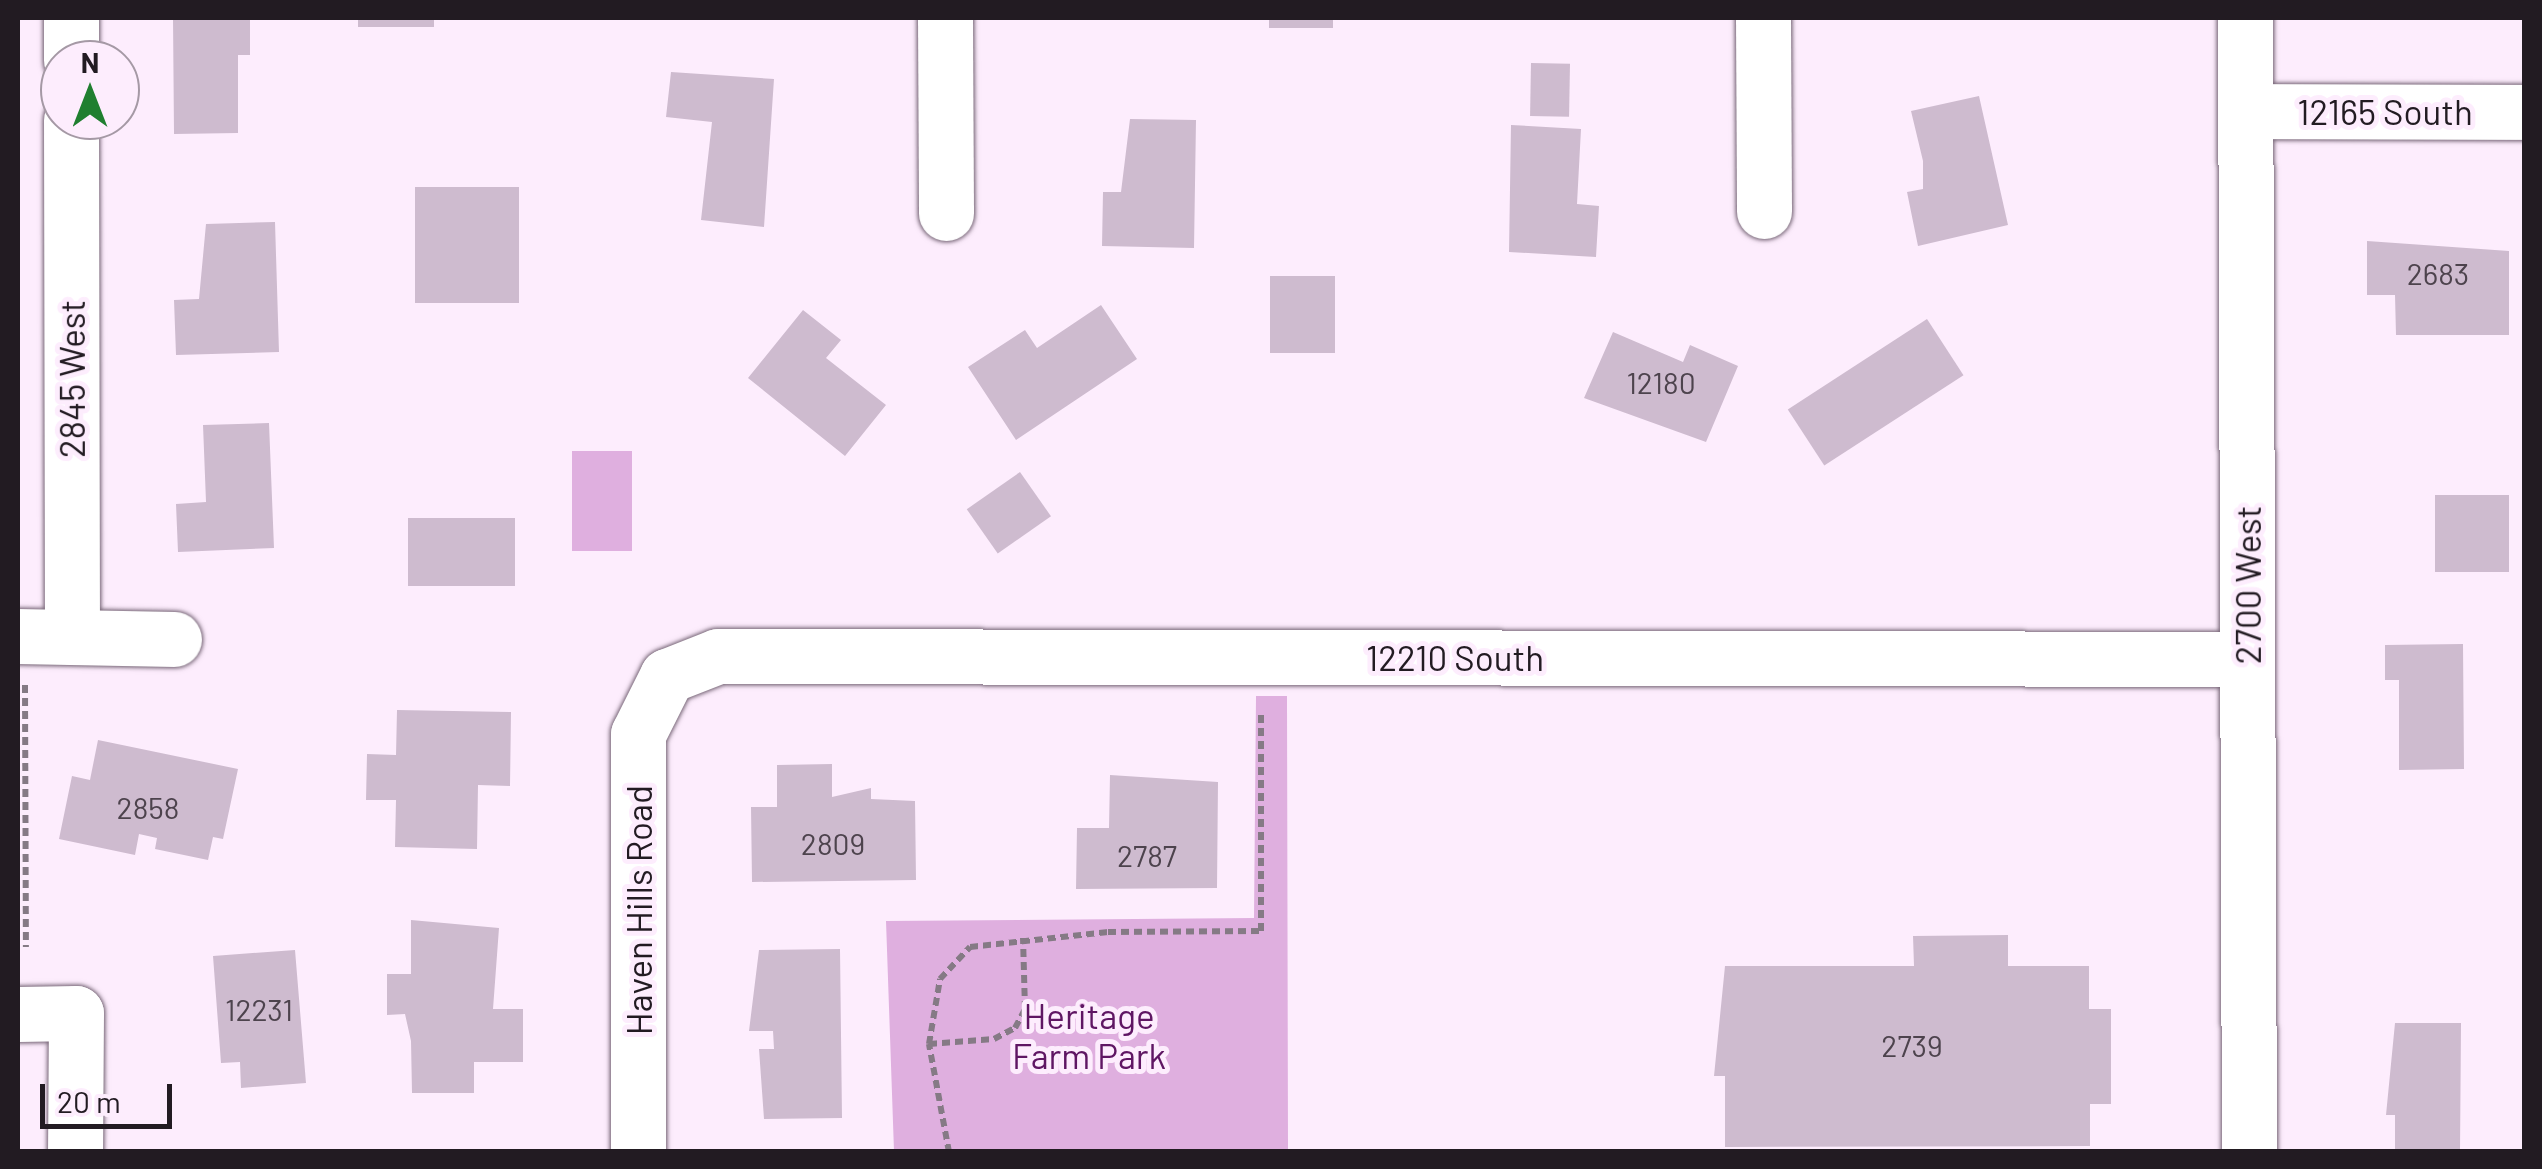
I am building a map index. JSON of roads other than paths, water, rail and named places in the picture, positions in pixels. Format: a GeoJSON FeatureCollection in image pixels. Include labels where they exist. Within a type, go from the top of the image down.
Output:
{"type":"FeatureCollection","features":[{"type":"Feature","properties":{"kind":"street"},"geometry":{"type":"LineString","coordinates":[[945,18],[946,213]]}},
{"type":"Feature","properties":{"kind":"street"},"geometry":{"type":"LineString","coordinates":[[1762,18],[1764,212]]}},
{"type":"Feature","properties":{"kind":"street","name":"2700 West"},"geometry":{"type":"LineString","coordinates":[[2245,18],[2249,1152]]}},
{"type":"Feature","properties":{"kind":"street","name":"12165 South"},"geometry":{"type":"LineString","coordinates":[[2246,111],[2524,112]]}},
{"type":"Feature","properties":{"kind":"street","name":"2845 West"},"geometry":{"type":"LineString","coordinates":[[71,140],[72,637]]}},
{"type":"Feature","properties":{"kind":"street"},"geometry":{"type":"LineString","coordinates":[[21,655],[72,637],[174,639]]}},
{"type":"Feature","properties":{"kind":"street","name":"12210 South"},"geometry":{"type":"LineString","coordinates":[[667,676],[718,656],[2247,658]]}},
{"type":"Feature","properties":{"kind":"street","name":"Haven Hills Road"},"geometry":{"type":"LineString","coordinates":[[638,1152],[638,734],[667,676]]}},
{"type":"Feature","properties":{"kind":"street"},"geometry":{"type":"LineString","coordinates":[[18,1014],[76,1013],[75,1152]]}},
{"type":"Feature","properties":{"kind":"park label","name":"Heritage Farm Park"},"geometry":{"type":"Point","coordinates":[1089,1035]}}]}
